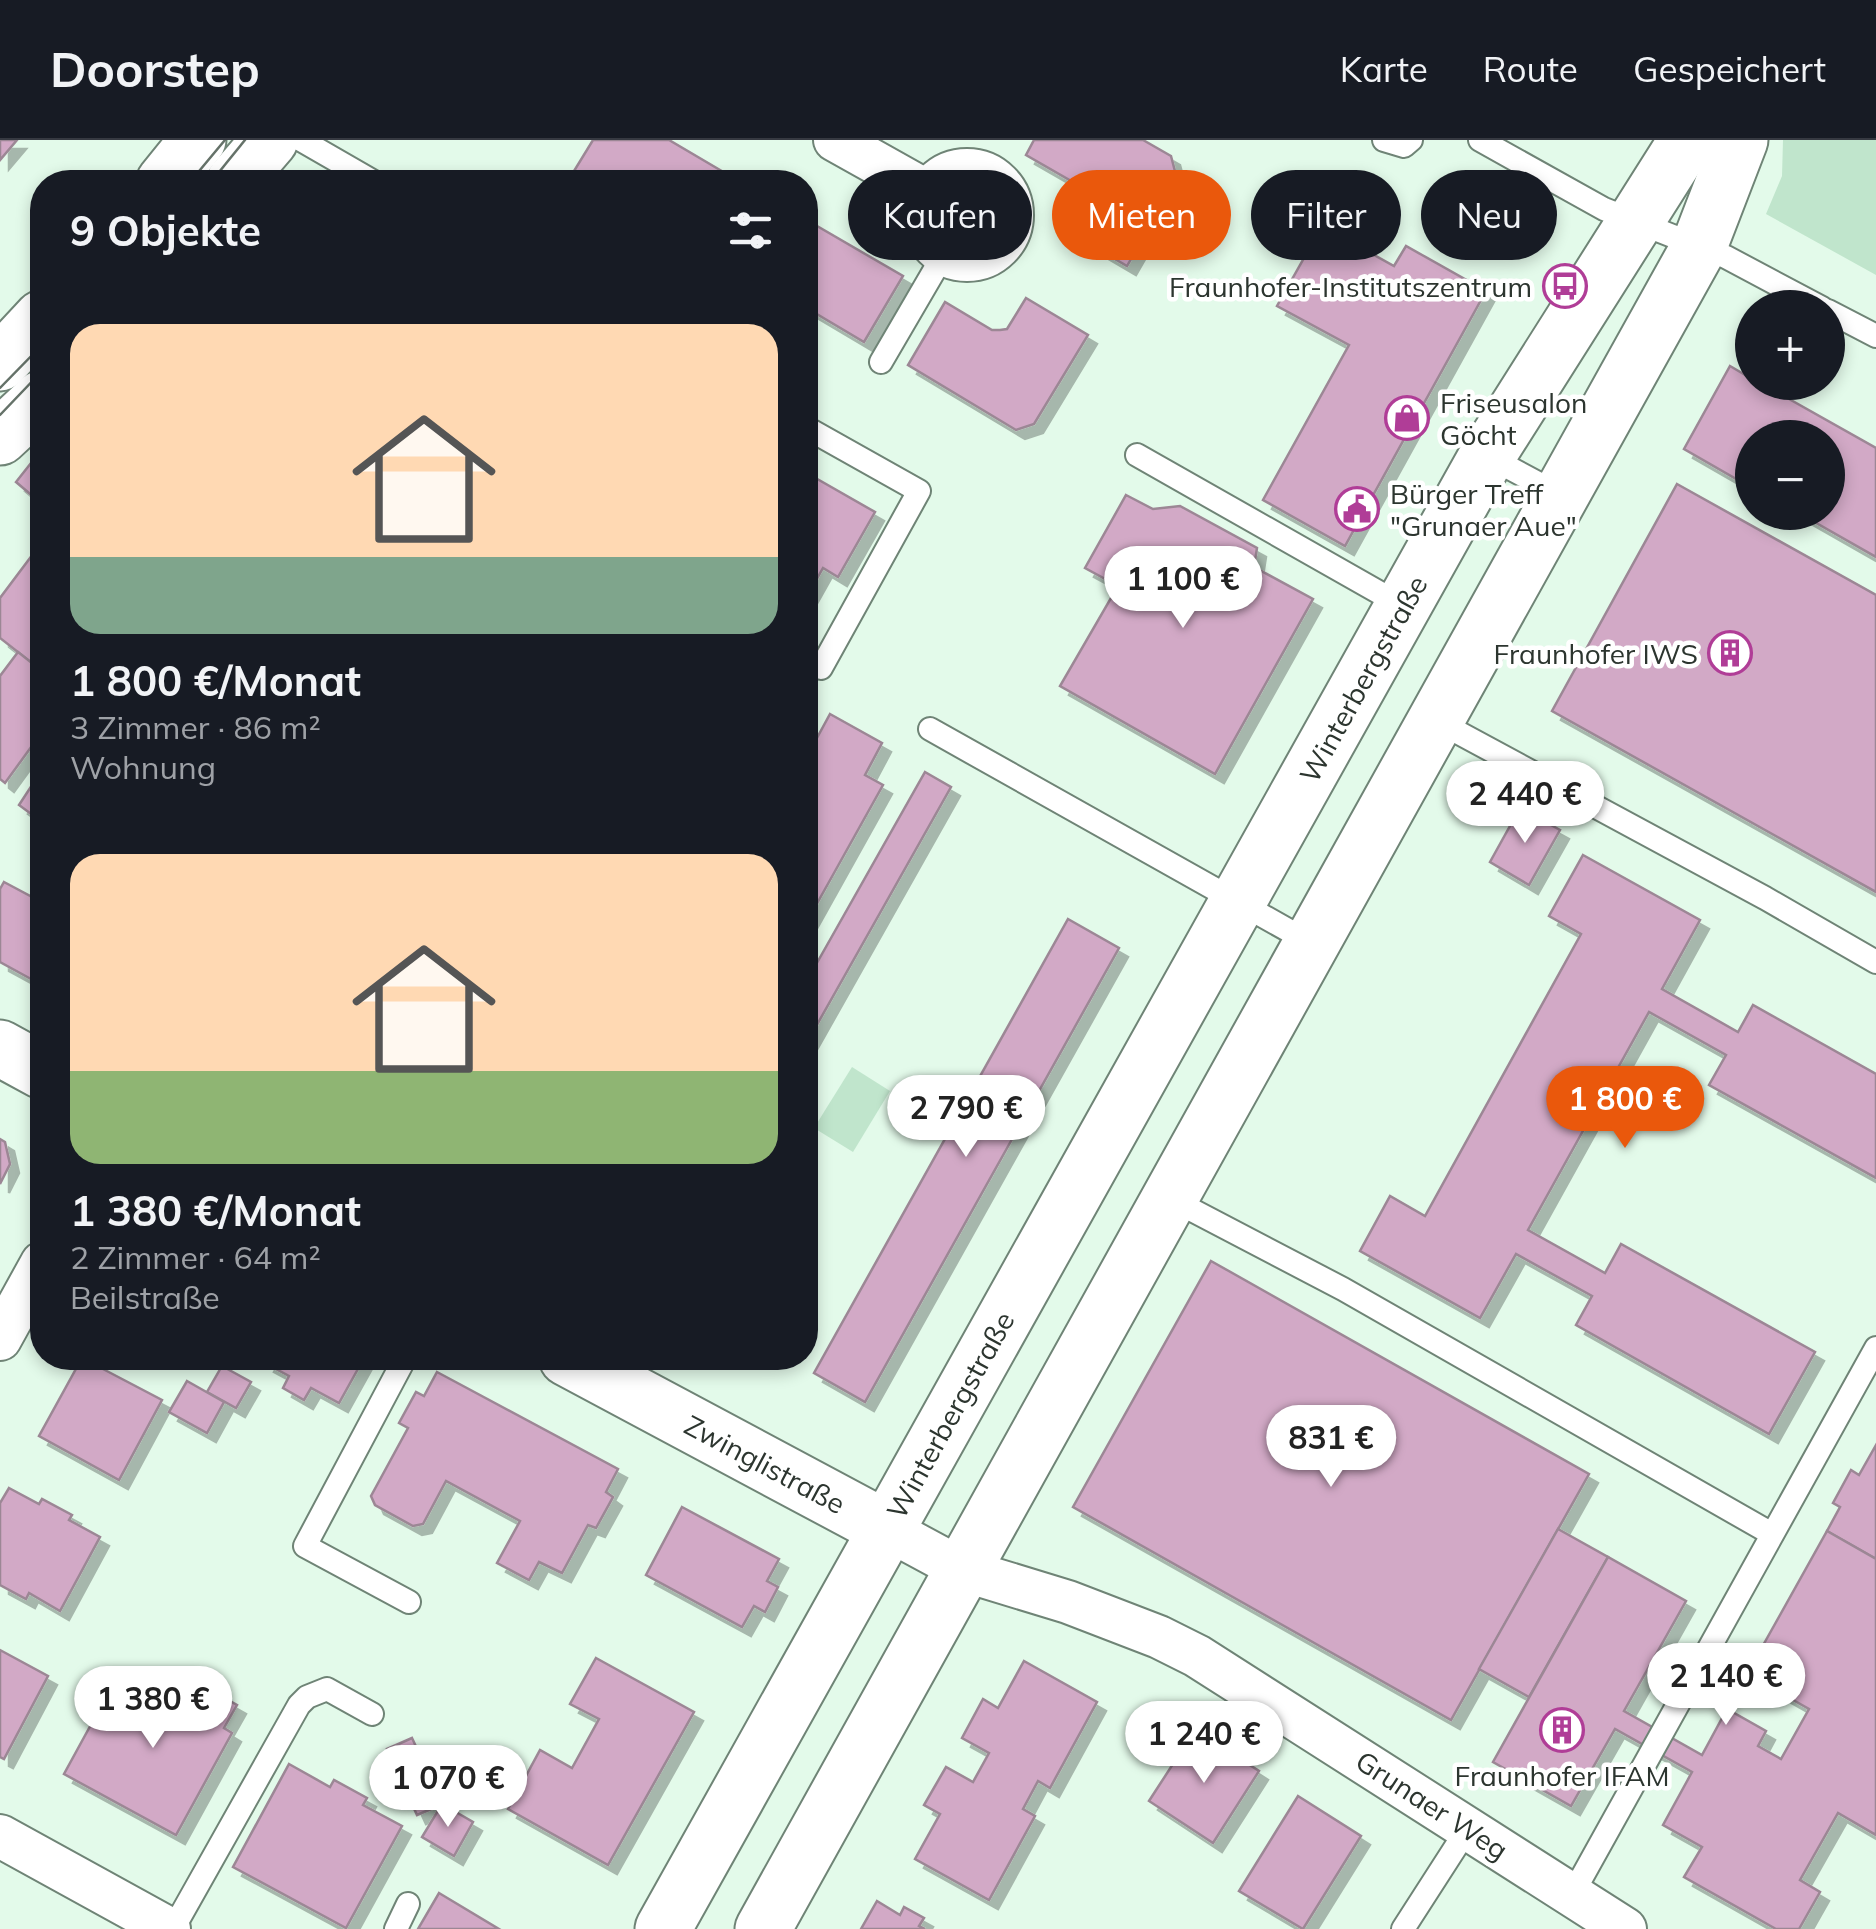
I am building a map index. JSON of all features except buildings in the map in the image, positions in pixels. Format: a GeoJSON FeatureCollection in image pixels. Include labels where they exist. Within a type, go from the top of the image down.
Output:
{"type":"FeatureCollection","features":[{"type":"Feature","properties":{"kind":"main road"},"geometry":{"type":"LineString","coordinates":[[174,170],[198,140]]}},
{"type":"Feature","properties":{"kind":"main road"},"geometry":{"type":"LineString","coordinates":[[244,170],[270,140]]}},
{"type":"Feature","properties":{"kind":"main road","name":"Winterbergstraße"},"geometry":{"type":"LineString","coordinates":[[663,1929],[1488,456],[1687,140]]}},
{"type":"Feature","properties":{"kind":"main road"},"geometry":{"type":"LineString","coordinates":[[763,1929],[1698,249],[1740,140]]}},
{"type":"Feature","properties":{"kind":"main road"},"geometry":{"type":"LineString","coordinates":[[0,363],[30,331]]}},
{"type":"Feature","properties":{"kind":"main road"},"geometry":{"type":"LineString","coordinates":[[0,437],[30,409]]}},
{"type":"Feature","properties":{"kind":"main road"},"geometry":{"type":"LineString","coordinates":[[0,1048],[30,1065]]}},
{"type":"Feature","properties":{"kind":"main road","name":"Zwinglistraße"},"geometry":{"type":"LineString","coordinates":[[590,1370],[887,1529]]}},
{"type":"Feature","properties":{"kind":"street"},"geometry":{"type":"LineString","coordinates":[[835,140],[889,170]]}},
{"type":"Feature","properties":{"kind":"street"},"geometry":{"type":"LineString","coordinates":[[0,1338],[30,1284]]}},
{"type":"Feature","properties":{"kind":"street","name":"Zwinglistraße"},"geometry":{"type":"LineString","coordinates":[[887,1529],[963,1570]]}},
{"type":"Feature","properties":{"kind":"street","name":"Grunaer Weg"},"geometry":{"type":"LineString","coordinates":[[963,1570],[1068,1602],[1198,1656],[1625,1929]]}},
{"type":"Feature","properties":{"kind":"street"},"geometry":{"type":"LineString","coordinates":[[0,1836],[171,1929]]}},
{"type":"Feature","properties":{"kind":"lane"},"geometry":{"type":"LineString","coordinates":[[302,140],[353,170]]}},
{"type":"Feature","properties":{"kind":"lane"},"geometry":{"type":"LineString","coordinates":[[1384,140],[1404,146],[1411,140]]}},
{"type":"Feature","properties":{"kind":"lane"},"geometry":{"type":"LineString","coordinates":[[1480,140],[1634,223],[1726,258],[1787,290]]}},
{"type":"Feature","properties":{"kind":"lane"},"geometry":{"type":"LineString","coordinates":[[882,362],[941,260]]}},
{"type":"Feature","properties":{"kind":"lane"},"geometry":{"type":"LineString","coordinates":[[1845,320],[1876,336]]}},
{"type":"Feature","properties":{"kind":"lane"},"geometry":{"type":"LineString","coordinates":[[818,434],[918,491],[820,668]]}},
{"type":"Feature","properties":{"kind":"lane"},"geometry":{"type":"LineString","coordinates":[[1137,454],[1404,606]]}},
{"type":"Feature","properties":{"kind":"lane"},"geometry":{"type":"LineString","coordinates":[[1488,456],[1560,495]]}},
{"type":"Feature","properties":{"kind":"lane"},"geometry":{"type":"LineString","coordinates":[[1435,720],[1876,962]]}},
{"type":"Feature","properties":{"kind":"lane"},"geometry":{"type":"LineString","coordinates":[[930,729],[1311,942]]}},
{"type":"Feature","properties":{"kind":"lane"},"geometry":{"type":"LineString","coordinates":[[1169,1198],[1342,1289],[1772,1534]]}},
{"type":"Feature","properties":{"kind":"lane"},"geometry":{"type":"LineString","coordinates":[[1572,1895],[1876,1348]]}},
{"type":"Feature","properties":{"kind":"lane"},"geometry":{"type":"LineString","coordinates":[[399,1370],[304,1546],[409,1602]]}},
{"type":"Feature","properties":{"kind":"lane"},"geometry":{"type":"LineString","coordinates":[[171,1929],[298,1705],[307,1696],[327,1689],[372,1714]]}},
{"type":"Feature","properties":{"kind":"lane"},"geometry":{"type":"LineString","coordinates":[[1402,1929],[1468,1828]]}},
{"type":"Feature","properties":{"kind":"lane"},"geometry":{"type":"LineString","coordinates":[[396,1929],[408,1904]]}},
{"type":"Feature","properties":{"kind":"green space"},"geometry":{"type":"Polygon","coordinates":[[[1783,140],[1876,140],[1876,275],[1766,214],[1782,176],[1783,140]]]}},
{"type":"Feature","properties":{"kind":"green space"},"geometry":{"type":"Polygon","coordinates":[[[852,1067],[890,1091],[853,1152],[818,1130],[818,1122],[852,1067]]]}},
{"type":"Feature","properties":{"kind":"tram line"},"geometry":{"type":"LineString","coordinates":[[200,170],[225,140]]}},
{"type":"Feature","properties":{"kind":"tram line"},"geometry":{"type":"LineString","coordinates":[[221,170],[245,140]]}},
{"type":"Feature","properties":{"kind":"tram line"},"geometry":{"type":"LineString","coordinates":[[0,388],[30,357]]}},
{"type":"Feature","properties":{"kind":"tram line"},"geometry":{"type":"LineString","coordinates":[[0,415],[30,384]]}},
{"type":"Feature","properties":{"kind":"place","name":"Fraunhofer-Institutszentrum"},"geometry":{"type":"Point","coordinates":[1565,286]}},
{"type":"Feature","properties":{"kind":"place","name":"Friseusalon Göcht"},"geometry":{"type":"Point","coordinates":[1407,418]}},
{"type":"Feature","properties":{"kind":"place","name":"Bürger Treff \"Grunaer Aue\""},"geometry":{"type":"Point","coordinates":[1357,509]}},
{"type":"Feature","properties":{"kind":"place","name":"Fraunhofer IWS"},"geometry":{"type":"Point","coordinates":[1730,653]}},
{"type":"Feature","properties":{"kind":"place","name":"Fraunhofer IFAM"},"geometry":{"type":"Point","coordinates":[1562,1730]}}]}
